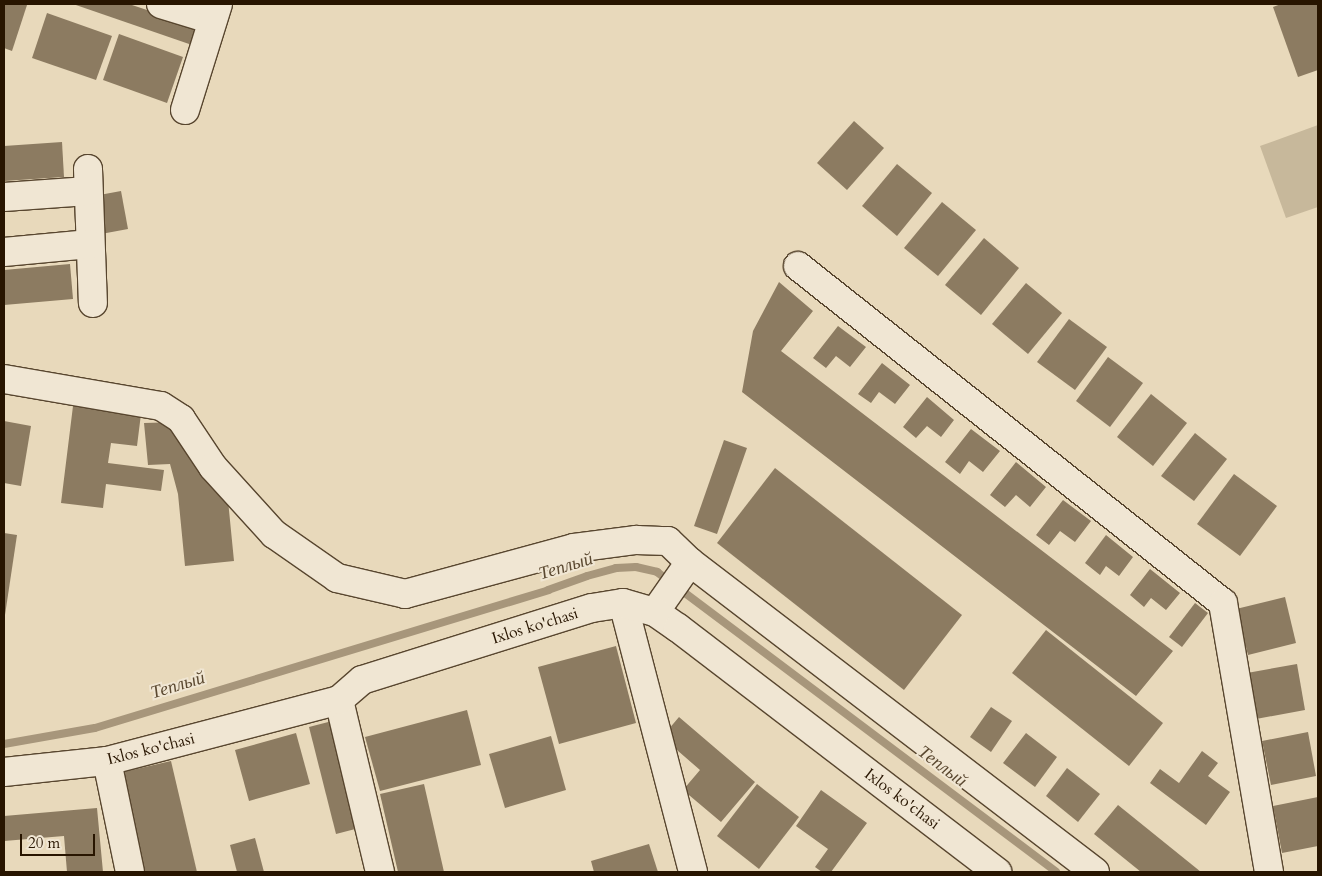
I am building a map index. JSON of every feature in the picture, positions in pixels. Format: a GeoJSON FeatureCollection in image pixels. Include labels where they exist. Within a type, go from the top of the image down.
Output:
{"type":"FeatureCollection","features":[{"type":"Feature","properties":{"kind":"street"},"geometry":{"type":"LineString","coordinates":[[161,4],[215,12],[185,110]]}},
{"type":"Feature","properties":{"kind":"street"},"geometry":{"type":"LineString","coordinates":[[4,197],[88,180],[92,303]]}},
{"type":"Feature","properties":{"kind":"street"},"geometry":{"type":"LineString","coordinates":[[4,252],[90,244]]}},
{"type":"Feature","properties":{"kind":"street"},"geometry":{"type":"LineString","coordinates":[[798,266],[1223,603],[1269,872]]}},
{"type":"Feature","properties":{"kind":"street"},"geometry":{"type":"LineString","coordinates":[[4,380],[161,406],[181,419],[213,466],[274,534],[337,578],[405,594],[574,548],[636,540],[668,541],[690,562],[1096,872]]}},
{"type":"Feature","properties":{"kind":"street"},"geometry":{"type":"LineString","coordinates":[[654,612],[690,562]]}},
{"type":"Feature","properties":{"kind":"street"},"geometry":{"type":"LineString","coordinates":[[624,603],[693,872]]}},
{"type":"Feature","properties":{"kind":"street","name":"Ixlos ko'chasi"},"geometry":{"type":"LineString","coordinates":[[4,772],[107,761],[339,700],[362,680],[592,608],[624,603],[654,612],[997,872]]}},
{"type":"Feature","properties":{"kind":"street"},"geometry":{"type":"LineString","coordinates":[[339,700],[380,872]]}},
{"type":"Feature","properties":{"kind":"street"},"geometry":{"type":"LineString","coordinates":[[107,761],[130,872]]}},
{"type":"Feature","properties":{"kind":"shaded area"},"geometry":{"type":"Polygon","coordinates":[[[1318,125],[1318,207],[1286,218],[1260,146],[1318,125]]]}},
{"type":"Feature","properties":{"kind":"building"},"geometry":{"type":"Polygon","coordinates":[[[4,4],[27,5],[12,51],[4,48],[4,4]]]}},
{"type":"Feature","properties":{"kind":"building"},"geometry":{"type":"Polygon","coordinates":[[[73,4],[129,4],[198,27],[192,45],[73,4]]]}},
{"type":"Feature","properties":{"kind":"building"},"geometry":{"type":"Polygon","coordinates":[[[1281,4],[1318,4],[1318,70],[1298,77],[1273,7],[1281,4]]]}},
{"type":"Feature","properties":{"kind":"building"},"geometry":{"type":"Polygon","coordinates":[[[47,13],[112,36],[96,80],[32,58],[47,13]]]}},
{"type":"Feature","properties":{"kind":"building"},"geometry":{"type":"Polygon","coordinates":[[[119,34],[183,57],[167,103],[103,80],[119,34]]]}},
{"type":"Feature","properties":{"kind":"building"},"geometry":{"type":"Polygon","coordinates":[[[854,121],[884,148],[847,190],[817,163],[854,121]]]}},
{"type":"Feature","properties":{"kind":"building"},"geometry":{"type":"Polygon","coordinates":[[[62,142],[64,177],[4,181],[4,146],[62,142]]]}},
{"type":"Feature","properties":{"kind":"building"},"geometry":{"type":"Polygon","coordinates":[[[897,164],[932,193],[897,236],[862,206],[897,164]]]}},
{"type":"Feature","properties":{"kind":"building"},"geometry":{"type":"Polygon","coordinates":[[[121,191],[128,229],[101,234],[94,196],[121,191]]]}},
{"type":"Feature","properties":{"kind":"building"},"geometry":{"type":"Polygon","coordinates":[[[942,202],[976,230],[938,276],[904,248],[942,202]]]}},
{"type":"Feature","properties":{"kind":"building"},"geometry":{"type":"Polygon","coordinates":[[[984,238],[1019,268],[981,315],[945,285],[984,238]]]}},
{"type":"Feature","properties":{"kind":"building"},"geometry":{"type":"Polygon","coordinates":[[[70,264],[73,299],[4,305],[4,270],[70,264]]]}},
{"type":"Feature","properties":{"kind":"building"},"geometry":{"type":"Polygon","coordinates":[[[779,282],[813,311],[781,351],[1173,651],[1136,696],[742,392],[753,331],[779,282]]]}},
{"type":"Feature","properties":{"kind":"building"},"geometry":{"type":"Polygon","coordinates":[[[1026,283],[1062,313],[1028,354],[992,324],[1026,283]]]}},
{"type":"Feature","properties":{"kind":"building"},"geometry":{"type":"Polygon","coordinates":[[[1069,319],[1107,347],[1075,390],[1037,362],[1069,319]]]}},
{"type":"Feature","properties":{"kind":"building"},"geometry":{"type":"Polygon","coordinates":[[[838,326],[866,347],[850,367],[836,356],[826,368],[813,358],[838,326]]]}},
{"type":"Feature","properties":{"kind":"building"},"geometry":{"type":"Polygon","coordinates":[[[1108,357],[1143,383],[1110,427],[1076,401],[1108,357]]]}},
{"type":"Feature","properties":{"kind":"building"},"geometry":{"type":"Polygon","coordinates":[[[882,363],[910,385],[895,404],[879,392],[871,403],[858,394],[882,363]]]}},
{"type":"Feature","properties":{"kind":"building"},"geometry":{"type":"Polygon","coordinates":[[[1151,394],[1187,423],[1153,466],[1117,437],[1151,394]]]}},
{"type":"Feature","properties":{"kind":"building"},"geometry":{"type":"Polygon","coordinates":[[[927,397],[954,420],[941,437],[927,426],[916,438],[903,427],[927,397]]]}},
{"type":"Feature","properties":{"kind":"building"},"geometry":{"type":"Polygon","coordinates":[[[73,406],[141,414],[137,446],[111,443],[108,463],[164,470],[161,491],[106,484],[103,508],[61,503],[73,406]]]}},
{"type":"Feature","properties":{"kind":"building"},"geometry":{"type":"Polygon","coordinates":[[[4,421],[31,426],[21,486],[4,483],[4,421]]]}},
{"type":"Feature","properties":{"kind":"building"},"geometry":{"type":"Polygon","coordinates":[[[179,422],[227,490],[234,561],[185,566],[178,494],[170,464],[148,465],[144,423],[179,422]]]}},
{"type":"Feature","properties":{"kind":"building"},"geometry":{"type":"Polygon","coordinates":[[[971,429],[1000,451],[983,472],[969,461],[960,474],[945,462],[971,429]]]}},
{"type":"Feature","properties":{"kind":"building"},"geometry":{"type":"Polygon","coordinates":[[[1195,433],[1227,459],[1194,501],[1161,476],[1195,433]]]}},
{"type":"Feature","properties":{"kind":"building"},"geometry":{"type":"Polygon","coordinates":[[[724,440],[747,448],[717,534],[694,526],[724,440]]]}},
{"type":"Feature","properties":{"kind":"building"},"geometry":{"type":"Polygon","coordinates":[[[1016,462],[1046,487],[1030,507],[1016,495],[1005,507],[990,495],[1016,462]]]}},
{"type":"Feature","properties":{"kind":"building"},"geometry":{"type":"Polygon","coordinates":[[[775,468],[962,615],[904,690],[717,543],[775,468]]]}},
{"type":"Feature","properties":{"kind":"building"},"geometry":{"type":"Polygon","coordinates":[[[1234,474],[1277,506],[1240,556],[1197,524],[1234,474]]]}},
{"type":"Feature","properties":{"kind":"building"},"geometry":{"type":"Polygon","coordinates":[[[1063,500],[1091,521],[1075,542],[1060,531],[1049,545],[1036,535],[1063,500]]]}},
{"type":"Feature","properties":{"kind":"building"},"geometry":{"type":"Polygon","coordinates":[[[4,533],[17,535],[5,615],[4,615],[4,533]]]}},
{"type":"Feature","properties":{"kind":"building"},"geometry":{"type":"Polygon","coordinates":[[[1106,535],[1133,557],[1119,576],[1106,566],[1100,575],[1085,563],[1106,535]]]}},
{"type":"Feature","properties":{"kind":"building"},"geometry":{"type":"Polygon","coordinates":[[[1150,569],[1180,593],[1166,610],[1151,598],[1144,607],[1130,595],[1150,569]]]}},
{"type":"Feature","properties":{"kind":"building"},"geometry":{"type":"Polygon","coordinates":[[[1285,597],[1296,643],[1248,655],[1236,609],[1285,597]]]}},
{"type":"Feature","properties":{"kind":"building"},"geometry":{"type":"Polygon","coordinates":[[[1195,603],[1208,613],[1182,647],[1169,637],[1195,603]]]}},
{"type":"Feature","properties":{"kind":"building"},"geometry":{"type":"Polygon","coordinates":[[[1046,630],[1163,723],[1129,766],[1012,673],[1046,630]]]}},
{"type":"Feature","properties":{"kind":"building"},"geometry":{"type":"Polygon","coordinates":[[[616,646],[636,723],[559,744],[538,667],[616,646]]]}},
{"type":"Feature","properties":{"kind":"building"},"geometry":{"type":"Polygon","coordinates":[[[1297,664],[1305,710],[1256,719],[1247,673],[1297,664]]]}},
{"type":"Feature","properties":{"kind":"building"},"geometry":{"type":"Polygon","coordinates":[[[991,707],[1012,721],[991,752],[970,737],[991,707]]]}},
{"type":"Feature","properties":{"kind":"building"},"geometry":{"type":"Polygon","coordinates":[[[467,710],[481,765],[380,791],[365,737],[467,710]]]}},
{"type":"Feature","properties":{"kind":"building"},"geometry":{"type":"Polygon","coordinates":[[[679,717],[755,782],[721,822],[683,790],[700,770],[662,737],[679,717]]]}},
{"type":"Feature","properties":{"kind":"building"},"geometry":{"type":"Polygon","coordinates":[[[336,720],[363,827],[336,834],[309,727],[336,720]]]}},
{"type":"Feature","properties":{"kind":"building"},"geometry":{"type":"Polygon","coordinates":[[[1308,732],[1316,776],[1271,785],[1262,741],[1308,732]]]}},
{"type":"Feature","properties":{"kind":"building"},"geometry":{"type":"Polygon","coordinates":[[[296,733],[310,784],[249,801],[235,750],[296,733]]]}},
{"type":"Feature","properties":{"kind":"building"},"geometry":{"type":"Polygon","coordinates":[[[1026,733],[1057,757],[1035,787],[1003,763],[1026,733]]]}},
{"type":"Feature","properties":{"kind":"building"},"geometry":{"type":"Polygon","coordinates":[[[551,736],[566,790],[505,808],[489,754],[551,736]]]}},
{"type":"Feature","properties":{"kind":"building"},"geometry":{"type":"Polygon","coordinates":[[[1202,751],[1218,763],[1208,776],[1230,792],[1206,825],[1150,783],[1160,769],[1179,783],[1202,751]]]}},
{"type":"Feature","properties":{"kind":"building"},"geometry":{"type":"Polygon","coordinates":[[[171,761],[197,872],[143,872],[119,773],[171,761]]]}},
{"type":"Feature","properties":{"kind":"building"},"geometry":{"type":"Polygon","coordinates":[[[1067,768],[1100,794],[1078,822],[1046,796],[1067,768]]]}},
{"type":"Feature","properties":{"kind":"building"},"geometry":{"type":"Polygon","coordinates":[[[424,784],[444,872],[398,872],[380,794],[424,784]]]}},
{"type":"Feature","properties":{"kind":"building"},"geometry":{"type":"Polygon","coordinates":[[[757,784],[799,817],[759,869],[717,836],[757,784]]]}},
{"type":"Feature","properties":{"kind":"building"},"geometry":{"type":"Polygon","coordinates":[[[821,790],[867,823],[831,872],[822,872],[815,867],[828,849],[796,826],[821,790]]]}},
{"type":"Feature","properties":{"kind":"building"},"geometry":{"type":"Polygon","coordinates":[[[1318,797],[1318,846],[1282,853],[1273,806],[1318,797]]]}},
{"type":"Feature","properties":{"kind":"building"},"geometry":{"type":"Polygon","coordinates":[[[1118,805],[1201,872],[1141,872],[1094,834],[1118,805]]]}},
{"type":"Feature","properties":{"kind":"building"},"geometry":{"type":"Polygon","coordinates":[[[97,808],[103,872],[67,872],[64,836],[4,841],[4,816],[97,808]]]}},
{"type":"Feature","properties":{"kind":"building"},"geometry":{"type":"Polygon","coordinates":[[[255,838],[264,872],[237,872],[230,845],[255,838]]]}},
{"type":"Feature","properties":{"kind":"building"},"geometry":{"type":"Polygon","coordinates":[[[649,844],[658,872],[594,872],[591,861],[649,844]]]}},
{"type":"Feature","properties":{"kind":"waterway","name":"Теплый"},"geometry":{"type":"LineString","coordinates":[[4,744],[95,728],[548,590],[587,576],[616,568],[636,567],[657,572],[1056,872]]}}]}
